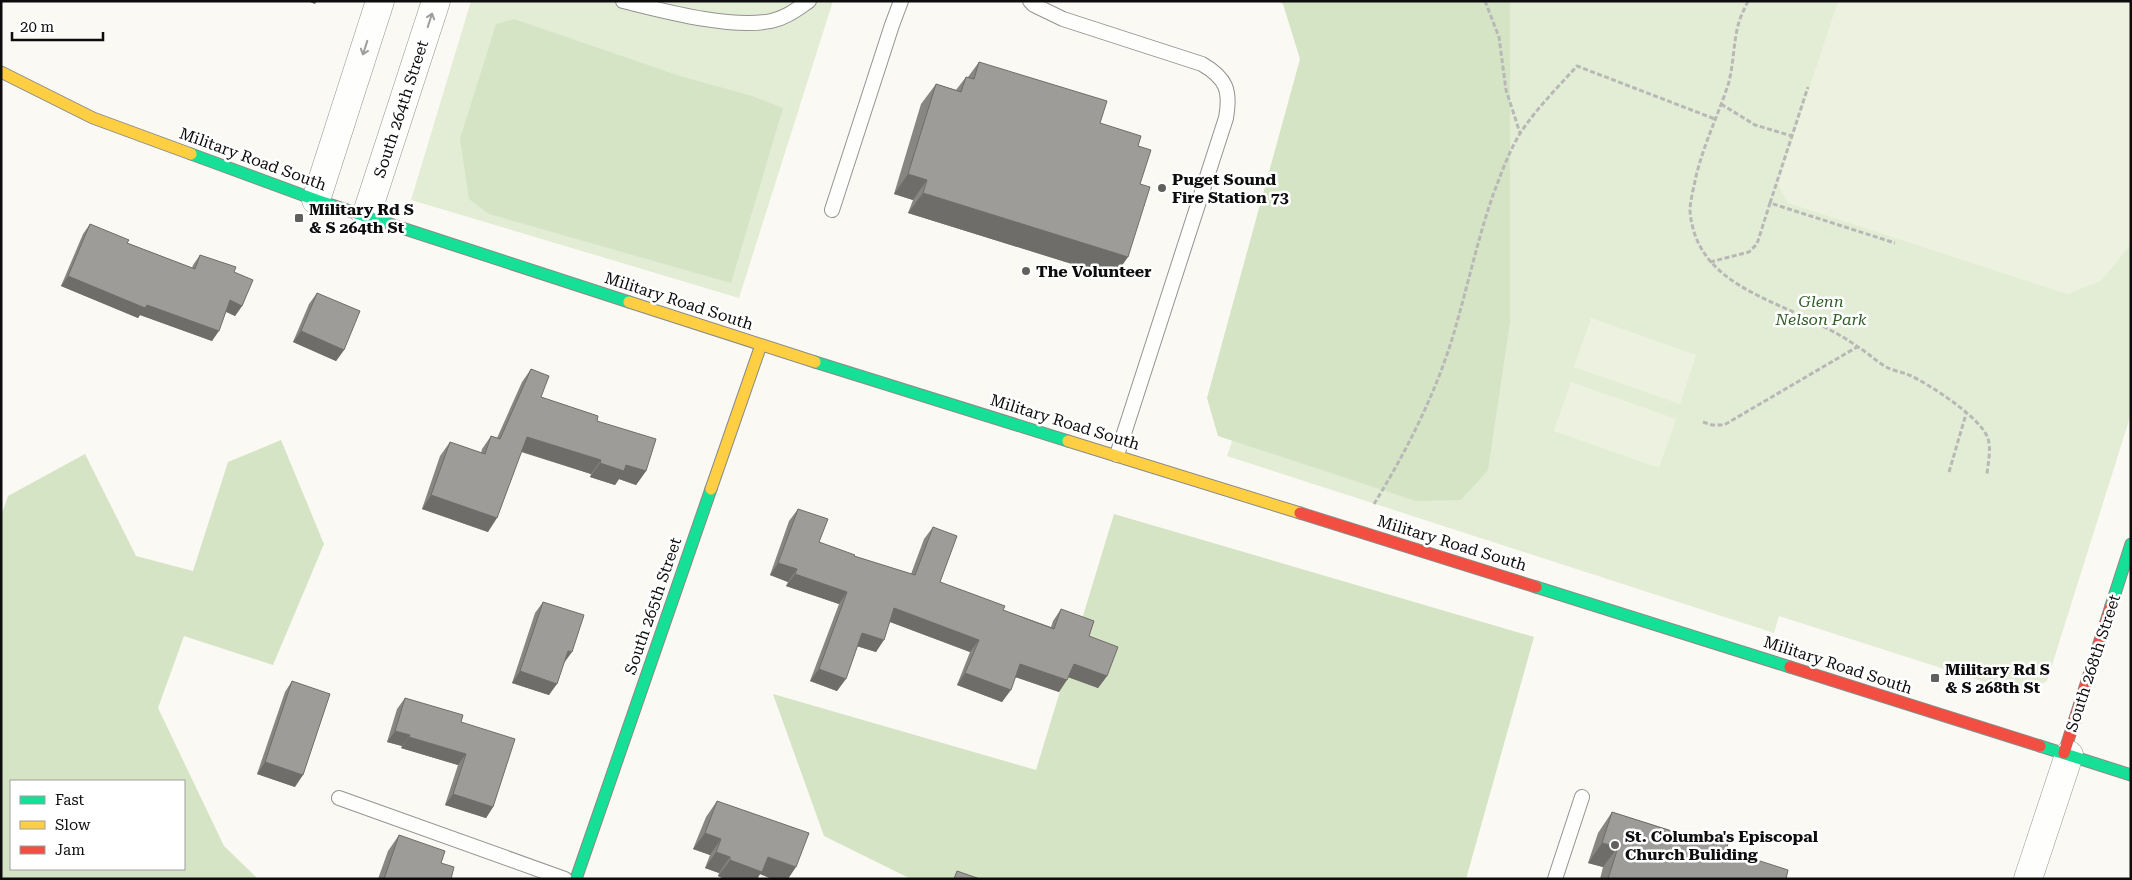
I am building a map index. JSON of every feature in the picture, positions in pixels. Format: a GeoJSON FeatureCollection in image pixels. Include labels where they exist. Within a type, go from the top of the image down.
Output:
{"type":"FeatureCollection","features":[{"type":"Feature","properties":{"kind":"main road","name":"Military Road South"},"geometry":{"type":"LineString","coordinates":[[1,72],[93,118],[316,200],[761,345],[1117,455],[2131,775]]}},
{"type":"Feature","properties":{"kind":"main road","name":"South 265th Street"},"geometry":{"type":"LineString","coordinates":[[576,879],[761,345]]}},
{"type":"Feature","properties":{"kind":"main road","name":"South 268th Street"},"geometry":{"type":"LineString","coordinates":[[2067,754],[2131,544]]}},
{"type":"Feature","properties":{"kind":"street"},"geometry":{"type":"LineString","coordinates":[[316,200],[380,1]]}},
{"type":"Feature","properties":{"kind":"street","name":"South 264th Street"},"geometry":{"type":"LineString","coordinates":[[366,216],[436,1]]}},
{"type":"Feature","properties":{"kind":"street","name":"South 268th Street"},"geometry":{"type":"LineString","coordinates":[[2028,879],[2067,754]]}},
{"type":"Feature","properties":{"kind":"lane"},"geometry":{"type":"LineString","coordinates":[[623,1],[699,17],[756,22],[772,20],[793,13],[809,1]]}},
{"type":"Feature","properties":{"kind":"lane"},"geometry":{"type":"LineString","coordinates":[[832,210],[901,1]]}},
{"type":"Feature","properties":{"kind":"lane"},"geometry":{"type":"LineString","coordinates":[[1030,1],[1034,5],[1063,19],[1202,64],[1214,71],[1226,85],[1229,101],[1226,118],[1117,455]]}},
{"type":"Feature","properties":{"kind":"lane"},"geometry":{"type":"LineString","coordinates":[[1555,879],[1582,796]]}},
{"type":"Feature","properties":{"kind":"lane"},"geometry":{"type":"LineString","coordinates":[[338,798],[565,879]]}},
{"type":"Feature","properties":{"kind":"path"},"geometry":{"type":"LineString","coordinates":[[1485,1],[1499,37],[1506,90],[1520,133]]}},
{"type":"Feature","properties":{"kind":"path"},"geometry":{"type":"LineString","coordinates":[[1748,1],[1739,21],[1731,75],[1699,162],[1690,210],[1694,234],[1710,262],[1720,272],[1746,289],[1822,326],[1858,346],[1887,367],[1908,375],[1938,391],[1966,414],[1988,437],[1990,446],[1987,474]]}},
{"type":"Feature","properties":{"kind":"path"},"geometry":{"type":"LineString","coordinates":[[1374,504],[1401,461],[1428,402],[1452,337],[1464,289],[1502,170],[1520,133],[1548,98],[1577,66],[1715,119]]}},
{"type":"Feature","properties":{"kind":"path"},"geometry":{"type":"LineString","coordinates":[[1710,262],[1749,252],[1757,244],[1808,86]]}},
{"type":"Feature","properties":{"kind":"path"},"geometry":{"type":"LineString","coordinates":[[1721,104],[1755,125],[1792,136]]}},
{"type":"Feature","properties":{"kind":"path"},"geometry":{"type":"LineString","coordinates":[[1770,203],[1895,243]]}},
{"type":"Feature","properties":{"kind":"path"},"geometry":{"type":"LineString","coordinates":[[1703,422],[1712,425],[1724,424],[1858,346]]}},
{"type":"Feature","properties":{"kind":"path"},"geometry":{"type":"LineString","coordinates":[[1949,472],[1966,414]]}},
{"type":"Feature","properties":{"kind":"green space"},"geometry":{"type":"Polygon","coordinates":[[[471,1],[833,1],[739,298],[411,200],[471,1]]]}},
{"type":"Feature","properties":{"kind":"green space"},"geometry":{"type":"Polygon","coordinates":[[[1278,1],[1510,1],[1510,322],[1488,470],[1461,500],[1416,501],[1218,436],[1207,398],[1300,59],[1283,4],[1278,1]]]}},
{"type":"Feature","properties":{"kind":"green space","name":"Glenn Nelson Park"},"geometry":{"type":"Polygon","coordinates":[[[1351,1],[2131,1],[2131,414],[2047,681],[2022,694],[1779,616],[1774,633],[1227,456],[1375,9],[1351,1]]]}},
{"type":"Feature","properties":{"kind":"green space"},"geometry":{"type":"Polygon","coordinates":[[[1838,1],[2131,1],[2131,244],[2101,281],[2067,294],[1788,203],[1778,184],[1838,1]]]}},
{"type":"Feature","properties":{"kind":"green space"},"geometry":{"type":"Polygon","coordinates":[[[514,19],[680,76],[752,96],[783,108],[731,283],[489,214],[469,199],[460,139],[496,24],[514,19]]]}},
{"type":"Feature","properties":{"kind":"green space"},"geometry":{"type":"Polygon","coordinates":[[[1591,318],[1696,355],[1680,404],[1574,367],[1591,318]]]}},
{"type":"Feature","properties":{"kind":"green space"},"geometry":{"type":"Polygon","coordinates":[[[1571,382],[1676,419],[1659,468],[1554,431],[1571,382]]]}},
{"type":"Feature","properties":{"kind":"green space"},"geometry":{"type":"Polygon","coordinates":[[[281,440],[324,544],[273,665],[184,636],[158,708],[224,846],[258,879],[1,879],[1,516],[8,496],[85,454],[136,556],[193,571],[228,462],[281,440]]]}},
{"type":"Feature","properties":{"kind":"green space"},"geometry":{"type":"Polygon","coordinates":[[[1114,514],[1534,637],[1466,879],[911,879],[824,836],[773,694],[1036,770],[1114,514]]]}},
{"type":"Feature","properties":{"kind":"building"},"geometry":{"type":"Polygon","coordinates":[[[979,62],[1107,101],[1100,123],[1141,136],[1138,146],[1151,150],[1140,184],[1150,187],[1128,257],[923,193],[927,180],[908,174],[936,84],[961,92],[966,77],[974,79],[979,62]]]}},
{"type":"Feature","properties":{"kind":"building"},"geometry":{"type":"Polygon","coordinates":[[[90,224],[129,240],[127,243],[195,269],[200,255],[236,267],[234,272],[253,280],[242,306],[230,300],[219,331],[147,305],[145,308],[68,276],[90,224]]]}},
{"type":"Feature","properties":{"kind":"building"},"geometry":{"type":"Polygon","coordinates":[[[317,293],[360,311],[344,350],[301,331],[317,293]]]}},
{"type":"Feature","properties":{"kind":"building"},"geometry":{"type":"Polygon","coordinates":[[[531,369],[549,376],[541,397],[598,416],[597,421],[656,439],[646,471],[626,465],[624,471],[600,463],[601,460],[527,437],[497,518],[431,495],[450,442],[485,454],[491,436],[500,439],[531,369]]]}},
{"type":"Feature","properties":{"kind":"building"},"geometry":{"type":"Polygon","coordinates":[[[798,509],[828,519],[819,542],[854,556],[915,575],[933,527],[957,536],[940,582],[1005,606],[1003,610],[1054,629],[1061,609],[1094,621],[1089,636],[1118,647],[1107,676],[1074,664],[1067,680],[1020,664],[1011,690],[965,673],[979,640],[894,608],[884,640],[862,633],[846,679],[819,669],[847,592],[795,574],[797,569],[778,563],[798,509]]]}},
{"type":"Feature","properties":{"kind":"building"},"geometry":{"type":"Polygon","coordinates":[[[543,602],[584,615],[572,652],[568,651],[557,684],[520,671],[543,602]]]}},
{"type":"Feature","properties":{"kind":"building"},"geometry":{"type":"Polygon","coordinates":[[[292,681],[330,694],[303,775],[265,762],[292,681]]]}},
{"type":"Feature","properties":{"kind":"building"},"geometry":{"type":"Polygon","coordinates":[[[405,698],[463,715],[461,722],[515,739],[493,807],[453,794],[466,754],[395,731],[405,698]]]}},
{"type":"Feature","properties":{"kind":"building"},"geometry":{"type":"Polygon","coordinates":[[[717,801],[809,833],[796,867],[768,857],[762,872],[730,860],[730,857],[716,852],[721,839],[705,833],[717,801]]]}},
{"type":"Feature","properties":{"kind":"building"},"geometry":{"type":"Polygon","coordinates":[[[1612,812],[1703,841],[1704,837],[1728,844],[1726,850],[1788,870],[1786,879],[1608,879],[1618,847],[1602,843],[1612,812]]]}},
{"type":"Feature","properties":{"kind":"building"},"geometry":{"type":"Polygon","coordinates":[[[399,835],[445,851],[441,863],[454,867],[451,879],[384,879],[399,835]]]}},
{"type":"Feature","properties":{"kind":"building"},"geometry":{"type":"Polygon","coordinates":[[[957,871],[980,879],[954,879],[957,871]]]}},
{"type":"Feature","properties":{"kind":"traffic: fast"},"geometry":{"type":"LineString","coordinates":[[191,154],[316,200],[629,302]]}},
{"type":"Feature","properties":{"kind":"traffic: fast"},"geometry":{"type":"LineString","coordinates":[[815,362],[1068,441]]}},
{"type":"Feature","properties":{"kind":"traffic: fast"},"geometry":{"type":"LineString","coordinates":[[576,879],[711,489]]}},
{"type":"Feature","properties":{"kind":"traffic: fast"},"geometry":{"type":"LineString","coordinates":[[2111,606],[2131,544]]}},
{"type":"Feature","properties":{"kind":"traffic: fast"},"geometry":{"type":"LineString","coordinates":[[1536,587],[1790,667]]}},
{"type":"Feature","properties":{"kind":"traffic: fast"},"geometry":{"type":"LineString","coordinates":[[2040,746],[2131,775]]}},
{"type":"Feature","properties":{"kind":"traffic: slow"},"geometry":{"type":"LineString","coordinates":[[1,72],[93,118],[191,154]]}},
{"type":"Feature","properties":{"kind":"traffic: slow"},"geometry":{"type":"LineString","coordinates":[[629,302],[815,362]]}},
{"type":"Feature","properties":{"kind":"traffic: slow"},"geometry":{"type":"LineString","coordinates":[[711,489],[761,345]]}},
{"type":"Feature","properties":{"kind":"traffic: slow"},"geometry":{"type":"LineString","coordinates":[[1068,441],[1300,513]]}},
{"type":"Feature","properties":{"kind":"traffic: jam"},"geometry":{"type":"LineString","coordinates":[[1300,513],[1536,587]]}},
{"type":"Feature","properties":{"kind":"traffic: jam"},"geometry":{"type":"LineString","coordinates":[[2064,753],[2111,606]]}},
{"type":"Feature","properties":{"kind":"traffic: jam"},"geometry":{"type":"LineString","coordinates":[[1790,667],[2040,746]]}},
{"type":"Feature","properties":{"kind":"place","name":"Puget Sound Fire Station 73"},"geometry":{"type":"Point","coordinates":[1162,188]}},
{"type":"Feature","properties":{"kind":"place","name":"Military Rd S & S 264th St"},"geometry":{"type":"Point","coordinates":[299,218]}},
{"type":"Feature","properties":{"kind":"place","name":"The Volunteer"},"geometry":{"type":"Point","coordinates":[1026,271]}},
{"type":"Feature","properties":{"kind":"place","name":"Military Rd S & S 268th St"},"geometry":{"type":"Point","coordinates":[1935,678]}},
{"type":"Feature","properties":{"kind":"place","name":"St. Columba's Episcopal Church Buliding"},"geometry":{"type":"Point","coordinates":[1615,845]}}]}
